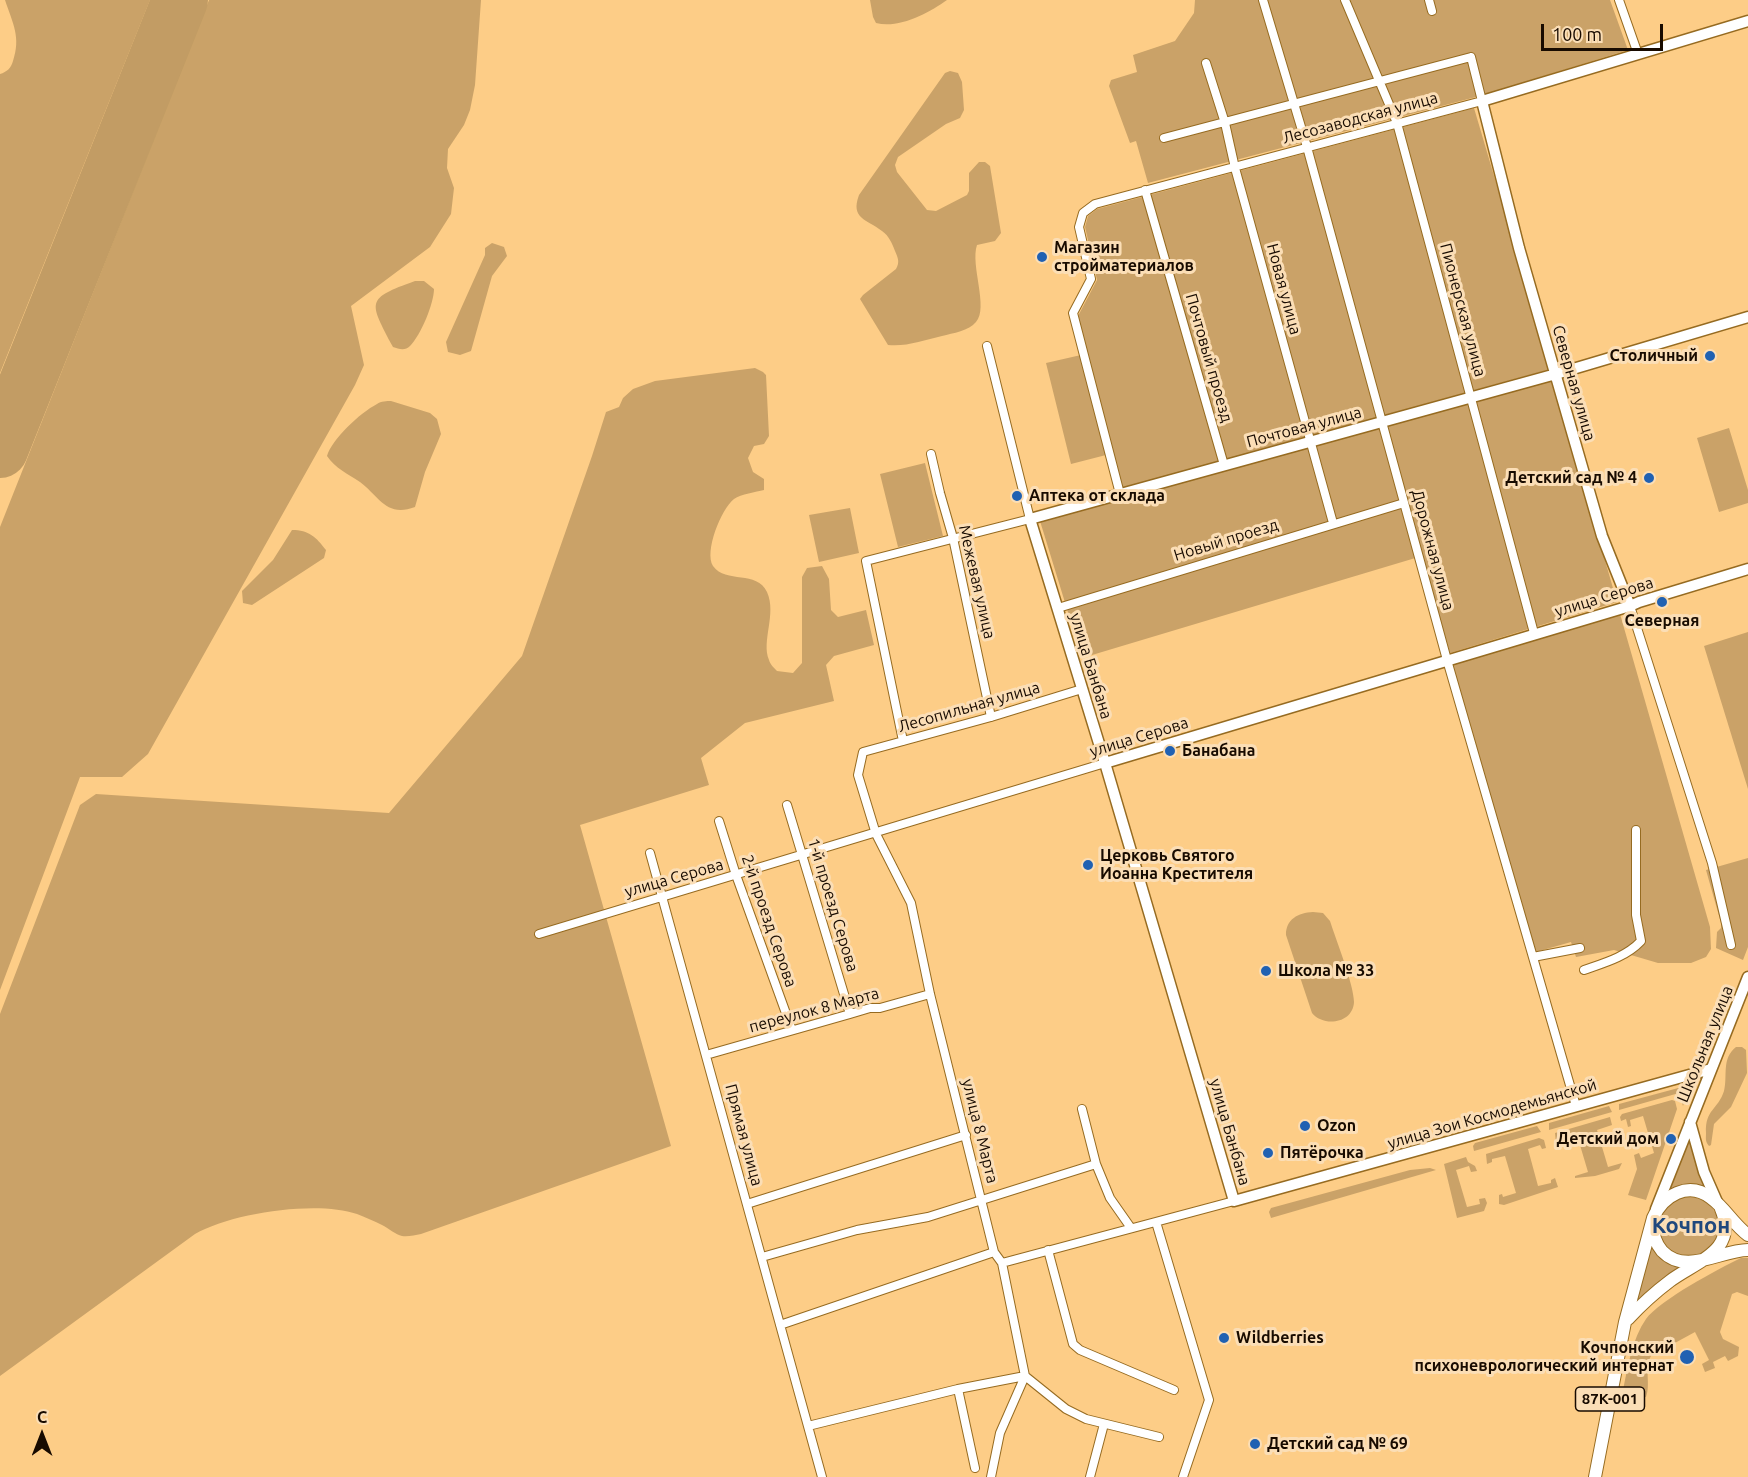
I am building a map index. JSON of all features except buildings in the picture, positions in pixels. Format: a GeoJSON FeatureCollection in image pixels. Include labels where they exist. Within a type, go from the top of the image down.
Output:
{"type":"FeatureCollection","features":[{"type":"Feature","properties":{"kind":"main road","name":"87К-001"},"geometry":{"type":"LineString","coordinates":[[1596,1477],[1625,1322],[1653,1218],[1664,1200],[1682,1191],[1705,1194],[1748,1235]]}},
{"type":"Feature","properties":{"kind":"main road"},"geometry":{"type":"LineString","coordinates":[[1625,1322],[1643,1302],[1716,1250],[1724,1237],[1725,1222],[1719,1206]]}},
{"type":"Feature","properties":{"kind":"main road"},"geometry":{"type":"LineString","coordinates":[[1653,1218],[1655,1238],[1660,1248],[1677,1260],[1688,1263],[1728,1252],[1748,1250]]}},
{"type":"Feature","properties":{"kind":"street","name":"Дорожная улица"},"geometry":{"type":"LineString","coordinates":[[1263,0],[1307,147],[1447,660],[1576,1106]]}},
{"type":"Feature","properties":{"kind":"street","name":"Пионерская улица"},"geometry":{"type":"LineString","coordinates":[[1345,0],[1397,123],[1534,633]]}},
{"type":"Feature","properties":{"kind":"street"},"geometry":{"type":"LineString","coordinates":[[1428,0],[1432,10]]}},
{"type":"Feature","properties":{"kind":"street"},"geometry":{"type":"LineString","coordinates":[[1619,0],[1638,54]]}},
{"type":"Feature","properties":{"kind":"street","name":"Лесозаводская улица"},"geometry":{"type":"LineString","coordinates":[[1120,494],[1073,313],[1091,279],[1079,227],[1083,213],[1095,204],[1482,101],[1748,21]]}},
{"type":"Feature","properties":{"kind":"street"},"geometry":{"type":"LineString","coordinates":[[1164,138],[1471,57],[1482,101]]}},
{"type":"Feature","properties":{"kind":"street","name":"Новая улица"},"geometry":{"type":"LineString","coordinates":[[1206,63],[1225,123],[1235,168],[1333,523]]}},
{"type":"Feature","properties":{"kind":"street","name":"Северная улица"},"geometry":{"type":"LineString","coordinates":[[1482,101],[1519,248],[1602,536],[1630,606],[1712,863],[1731,945]]}},
{"type":"Feature","properties":{"kind":"street","name":"Почтовый проезд"},"geometry":{"type":"LineString","coordinates":[[1145,190],[1224,465]]}},
{"type":"Feature","properties":{"kind":"street","name":"Почтовая улица"},"geometry":{"type":"LineString","coordinates":[[903,741],[866,561],[1030,519],[1556,374],[1748,317]]}},
{"type":"Feature","properties":{"kind":"street","name":"улица Банбана"},"geometry":{"type":"LineString","coordinates":[[987,346],[1030,519],[1105,763],[1234,1201]]}},
{"type":"Feature","properties":{"kind":"street","name":"Межевая улица"},"geometry":{"type":"LineString","coordinates":[[931,454],[953,538],[991,717]]}},
{"type":"Feature","properties":{"kind":"street","name":"Новый проезд"},"geometry":{"type":"LineString","coordinates":[[1058,608],[1404,503]]}},
{"type":"Feature","properties":{"kind":"street","name":"улица Серова"},"geometry":{"type":"LineString","coordinates":[[539,934],[1748,569]]}},
{"type":"Feature","properties":{"kind":"street","name":"Лесопильная улица"},"geometry":{"type":"LineString","coordinates":[[863,752],[1082,689]]}},
{"type":"Feature","properties":{"kind":"street","name":"улица 8 Марта"},"geometry":{"type":"LineString","coordinates":[[863,752],[858,774],[876,834],[910,903],[994,1252],[1002,1263],[1025,1376]]}},
{"type":"Feature","properties":{"kind":"street","name":"1-й проезд Серова"},"geometry":{"type":"LineString","coordinates":[[787,805],[850,1014]]}},
{"type":"Feature","properties":{"kind":"street","name":"2-й проезд Серова"},"geometry":{"type":"LineString","coordinates":[[719,821],[792,1030]]}},
{"type":"Feature","properties":{"kind":"street"},"geometry":{"type":"LineString","coordinates":[[1584,970],[1614,959],[1634,948],[1641,941],[1636,915],[1636,830]]}},
{"type":"Feature","properties":{"kind":"street","name":"Прямая улица"},"geometry":{"type":"LineString","coordinates":[[650,853],[822,1477]]}},
{"type":"Feature","properties":{"kind":"street"},"geometry":{"type":"LineString","coordinates":[[1533,957],[1580,948]]}},
{"type":"Feature","properties":{"kind":"street","name":"Школьная улица"},"geometry":{"type":"LineString","coordinates":[[1653,1218],[1748,977]]}},
{"type":"Feature","properties":{"kind":"street","name":"переулок 8 Марта"},"geometry":{"type":"LineString","coordinates":[[706,1055],[930,993]]}},
{"type":"Feature","properties":{"kind":"street","name":"улица Зои Космодемьянской"},"geometry":{"type":"LineString","coordinates":[[1002,1263],[1711,1069]]}},
{"type":"Feature","properties":{"kind":"street"},"geometry":{"type":"LineString","coordinates":[[1082,1109],[1096,1164],[1110,1198],[1131,1228]]}},
{"type":"Feature","properties":{"kind":"street"},"geometry":{"type":"LineString","coordinates":[[1690,1122],[1701,1164],[1719,1206]]}},
{"type":"Feature","properties":{"kind":"street"},"geometry":{"type":"LineString","coordinates":[[747,1204],[966,1134]]}},
{"type":"Feature","properties":{"kind":"street"},"geometry":{"type":"LineString","coordinates":[[762,1257],[856,1230],[927,1217],[1096,1164]]}},
{"type":"Feature","properties":{"kind":"street"},"geometry":{"type":"LineString","coordinates":[[1156,1222],[1209,1400],[1183,1477]]}},
{"type":"Feature","properties":{"kind":"street"},"geometry":{"type":"LineString","coordinates":[[1048,1250],[1073,1344],[1080,1350],[1174,1390]]}},
{"type":"Feature","properties":{"kind":"street"},"geometry":{"type":"LineString","coordinates":[[780,1325],[994,1252]]}},
{"type":"Feature","properties":{"kind":"street"},"geometry":{"type":"LineString","coordinates":[[991,1477],[1000,1433],[1025,1376]]}},
{"type":"Feature","properties":{"kind":"street"},"geometry":{"type":"LineString","coordinates":[[808,1426],[958,1389],[1025,1376],[1066,1409],[1104,1424],[1159,1437]]}},
{"type":"Feature","properties":{"kind":"street"},"geometry":{"type":"LineString","coordinates":[[958,1389],[975,1468]]}},
{"type":"Feature","properties":{"kind":"street"},"geometry":{"type":"LineString","coordinates":[[1090,1477],[1104,1424]]}},
{"type":"Feature","properties":{"kind":"shaded area"},"geometry":{"type":"Polygon","coordinates":[[[5,0],[150,0],[0,373],[0,74],[11,66],[16,45],[15,30],[5,0]]]}},
{"type":"Feature","properties":{"kind":"shaded area"},"geometry":{"type":"Polygon","coordinates":[[[209,0],[481,0],[475,85],[470,110],[464,125],[448,149],[447,168],[454,188],[451,214],[430,247],[351,306],[364,365],[355,385],[148,754],[122,777],[80,777],[0,990],[0,527],[209,0]]]}},
{"type":"Feature","properties":{"kind":"shaded area"},"geometry":{"type":"Polygon","coordinates":[[[870,0],[947,0],[913,19],[885,24],[876,23],[870,0]]]}},
{"type":"Feature","properties":{"kind":"shaded area"},"geometry":{"type":"Polygon","coordinates":[[[1195,0],[1610,0],[1628,50],[1476,97],[1148,183],[1136,141],[1130,143],[1109,86],[1111,80],[1137,72],[1133,55],[1175,41],[1194,13],[1195,0]]]}},
{"type":"Feature","properties":{"kind":"shaded area"},"geometry":{"type":"Polygon","coordinates":[[[950,71],[958,73],[962,82],[964,110],[960,118],[946,124],[898,157],[895,165],[897,172],[927,210],[936,211],[967,195],[969,173],[979,162],[985,162],[990,166],[1001,233],[995,241],[977,245],[975,253],[981,307],[973,325],[960,331],[915,343],[888,345],[860,299],[896,269],[898,258],[887,235],[858,214],[857,203],[859,195],[945,73],[950,71]]]}},
{"type":"Feature","properties":{"kind":"shaded area"},"geometry":{"type":"Polygon","coordinates":[[[1474,108],[1551,369],[1121,488],[1078,316],[1097,280],[1085,227],[1088,216],[1097,209],[1474,108]]]}},
{"type":"Feature","properties":{"kind":"shaded area"},"geometry":{"type":"Polygon","coordinates":[[[492,243],[504,247],[507,256],[492,276],[471,351],[460,355],[448,352],[446,342],[485,255],[485,248],[492,243]]]}},
{"type":"Feature","properties":{"kind":"shaded area"},"geometry":{"type":"Polygon","coordinates":[[[415,281],[424,281],[434,289],[432,302],[422,327],[410,346],[406,349],[393,347],[379,320],[376,304],[387,292],[415,281]]]}},
{"type":"Feature","properties":{"kind":"shaded area"},"geometry":{"type":"Polygon","coordinates":[[[1081,355],[1106,455],[1071,464],[1046,363],[1081,355]]]}},
{"type":"Feature","properties":{"kind":"shaded area"},"geometry":{"type":"Polygon","coordinates":[[[755,368],[766,375],[769,436],[764,444],[754,446],[748,458],[753,472],[764,479],[764,490],[741,496],[729,504],[719,521],[712,541],[713,566],[726,575],[756,581],[767,592],[770,609],[767,653],[770,663],[777,671],[793,673],[802,663],[802,577],[807,568],[822,566],[829,579],[831,610],[838,617],[866,610],[874,645],[834,656],[826,665],[834,701],[745,723],[701,758],[709,785],[580,825],[671,1146],[421,1234],[400,1235],[357,1214],[320,1208],[274,1211],[230,1220],[195,1234],[0,1376],[0,1014],[80,805],[96,794],[389,813],[522,656],[606,412],[619,407],[623,398],[633,389],[655,381],[755,368]]]}},
{"type":"Feature","properties":{"kind":"shaded area"},"geometry":{"type":"Polygon","coordinates":[[[1553,380],[1617,602],[1450,653],[1422,556],[1082,658],[1040,521],[1553,380]]]}},
{"type":"Feature","properties":{"kind":"shaded area"},"geometry":{"type":"Polygon","coordinates":[[[391,401],[430,413],[437,419],[441,434],[425,472],[415,507],[405,510],[390,508],[384,504],[327,456],[341,434],[355,420],[379,403],[391,401]]]}},
{"type":"Feature","properties":{"kind":"shaded area"},"geometry":{"type":"Polygon","coordinates":[[[1729,428],[1748,490],[1748,503],[1719,512],[1697,438],[1729,428]]]}},
{"type":"Feature","properties":{"kind":"shaded area"},"geometry":{"type":"Polygon","coordinates":[[[925,463],[943,536],[898,547],[880,474],[925,463]]]}},
{"type":"Feature","properties":{"kind":"shaded area"},"geometry":{"type":"Polygon","coordinates":[[[850,508],[859,553],[819,562],[809,515],[850,508]]]}},
{"type":"Feature","properties":{"kind":"shaded area"},"geometry":{"type":"Polygon","coordinates":[[[292,530],[303,531],[315,538],[326,550],[324,558],[252,605],[243,603],[242,591],[273,560],[292,530]]]}},
{"type":"Feature","properties":{"kind":"shaded area"},"geometry":{"type":"Polygon","coordinates":[[[1620,614],[1710,927],[1711,949],[1706,957],[1691,963],[1658,963],[1614,950],[1576,957],[1571,942],[1536,952],[1452,664],[1620,614]]]}},
{"type":"Feature","properties":{"kind":"shaded area"},"geometry":{"type":"Polygon","coordinates":[[[1748,632],[1748,789],[1704,646],[1748,632]]]}},
{"type":"Feature","properties":{"kind":"shaded area"},"geometry":{"type":"Polygon","coordinates":[[[1748,858],[1748,947],[1743,960],[1716,948],[1717,932],[1721,928],[1721,923],[1706,870],[1748,858]]]}},
{"type":"Feature","properties":{"kind":"shaded area"},"geometry":{"type":"Polygon","coordinates":[[[1313,912],[1323,913],[1330,921],[1353,994],[1354,1002],[1349,1015],[1337,1021],[1323,1020],[1312,1013],[1286,935],[1288,925],[1294,918],[1313,912]]]}},
{"type":"Feature","properties":{"kind":"shaded area"},"geometry":{"type":"Polygon","coordinates":[[[1736,1047],[1746,1050],[1747,1073],[1731,1107],[1714,1124],[1709,1146],[1706,1138],[1706,1125],[1724,1091],[1728,1057],[1736,1047]]]}},
{"type":"Feature","properties":{"kind":"shaded area"},"geometry":{"type":"Polygon","coordinates":[[[1682,1087],[1688,1090],[1683,1106],[1679,1093],[1619,1110],[1619,1104],[1682,1087]]]}},
{"type":"Feature","properties":{"kind":"shaded area"},"geometry":{"type":"Polygon","coordinates":[[[1675,1101],[1677,1109],[1646,1200],[1628,1195],[1637,1169],[1634,1155],[1639,1153],[1641,1158],[1654,1153],[1643,1116],[1630,1120],[1631,1126],[1628,1127],[1626,1119],[1621,1121],[1620,1117],[1622,1114],[1675,1101]]]}},
{"type":"Feature","properties":{"kind":"shaded area"},"geometry":{"type":"Polygon","coordinates":[[[1609,1106],[1612,1112],[1549,1130],[1549,1123],[1609,1106]]]}},
{"type":"Feature","properties":{"kind":"shaded area"},"geometry":{"type":"Polygon","coordinates":[[[1610,1117],[1612,1125],[1597,1130],[1608,1167],[1622,1163],[1619,1169],[1595,1176],[1575,1178],[1575,1176],[1588,1172],[1577,1135],[1564,1139],[1565,1142],[1556,1143],[1555,1133],[1610,1117]]]}},
{"type":"Feature","properties":{"kind":"shaded area"},"geometry":{"type":"Polygon","coordinates":[[[1537,1126],[1541,1132],[1474,1151],[1475,1143],[1537,1126]]]}},
{"type":"Feature","properties":{"kind":"shaded area"},"geometry":{"type":"Polygon","coordinates":[[[1689,1132],[1711,1195],[1664,1197],[1689,1132]]]}},
{"type":"Feature","properties":{"kind":"shaded area"},"geometry":{"type":"Polygon","coordinates":[[[1539,1138],[1544,1140],[1546,1148],[1542,1149],[1540,1145],[1528,1149],[1538,1186],[1551,1183],[1551,1180],[1555,1178],[1558,1187],[1504,1205],[1499,1204],[1499,1195],[1502,1194],[1503,1197],[1516,1193],[1505,1156],[1492,1159],[1492,1162],[1487,1164],[1486,1154],[1539,1138]]]}},
{"type":"Feature","properties":{"kind":"shaded area"},"geometry":{"type":"Polygon","coordinates":[[[1466,1157],[1477,1171],[1471,1172],[1469,1166],[1456,1170],[1467,1207],[1480,1204],[1479,1199],[1485,1198],[1487,1203],[1484,1211],[1457,1218],[1444,1164],[1466,1157]]]}},
{"type":"Feature","properties":{"kind":"shaded area"},"geometry":{"type":"Polygon","coordinates":[[[1430,1168],[1436,1170],[1271,1218],[1269,1212],[1271,1208],[1410,1170],[1430,1168]]]}},
{"type":"Feature","properties":{"kind":"shaded area"},"geometry":{"type":"Polygon","coordinates":[[[1683,1197],[1695,1197],[1706,1202],[1714,1210],[1719,1227],[1717,1239],[1706,1252],[1695,1257],[1683,1257],[1672,1252],[1664,1244],[1659,1233],[1659,1221],[1664,1210],[1672,1202],[1683,1197]]]}},
{"type":"Feature","properties":{"kind":"shaded area"},"geometry":{"type":"Polygon","coordinates":[[[1651,1245],[1663,1260],[1679,1267],[1636,1301],[1651,1245]]]}},
{"type":"Feature","properties":{"kind":"shaded area"},"geometry":{"type":"Polygon","coordinates":[[[1741,1258],[1748,1258],[1748,1296],[1737,1292],[1732,1294],[1720,1332],[1723,1339],[1739,1347],[1738,1356],[1728,1361],[1725,1356],[1713,1362],[1715,1368],[1705,1372],[1702,1364],[1709,1360],[1695,1332],[1651,1356],[1646,1397],[1626,1395],[1623,1390],[1631,1353],[1646,1319],[1676,1294],[1741,1258]]]}},
{"type":"Feature","properties":{"kind":"runway"},"geometry":{"type":"LineString","coordinates":[[0,450],[180,0]]}},
{"type":"Feature","properties":{"kind":"place","name":"Магазин стройматериалов"},"geometry":{"type":"Point","coordinates":[1042,257]}},
{"type":"Feature","properties":{"kind":"place","name":"Столичный"},"geometry":{"type":"Point","coordinates":[1710,356]}},
{"type":"Feature","properties":{"kind":"place","name":"Детский сад № 4"},"geometry":{"type":"Point","coordinates":[1649,478]}},
{"type":"Feature","properties":{"kind":"place","name":"Аптека от склада"},"geometry":{"type":"Point","coordinates":[1017,496]}},
{"type":"Feature","properties":{"kind":"place","name":"Северная"},"geometry":{"type":"Point","coordinates":[1662,602]}},
{"type":"Feature","properties":{"kind":"place","name":"Банабана"},"geometry":{"type":"Point","coordinates":[1170,751]}},
{"type":"Feature","properties":{"kind":"place","name":"Церковь Святого Иоанна Крестителя"},"geometry":{"type":"Point","coordinates":[1088,865]}},
{"type":"Feature","properties":{"kind":"place","name":"Школа № 33"},"geometry":{"type":"Point","coordinates":[1266,971]}},
{"type":"Feature","properties":{"kind":"place","name":"Ozon"},"geometry":{"type":"Point","coordinates":[1305,1126]}},
{"type":"Feature","properties":{"kind":"place","name":"Детский дом"},"geometry":{"type":"Point","coordinates":[1671,1139]}},
{"type":"Feature","properties":{"kind":"place","name":"Пятёрочка"},"geometry":{"type":"Point","coordinates":[1268,1153]}},
{"type":"Feature","properties":{"kind":"place","name":"Wildberries"},"geometry":{"type":"Point","coordinates":[1224,1338]}},
{"type":"Feature","properties":{"kind":"place","name":"Кочпонский психоневрологический интернат"},"geometry":{"type":"Point","coordinates":[1687,1357]}},
{"type":"Feature","properties":{"kind":"place","name":"Детский сад № 69"},"geometry":{"type":"Point","coordinates":[1255,1444]}},
{"type":"Feature","properties":{"kind":"district","name":"Кочпон"},"geometry":{"type":"Point","coordinates":[1691,1226]}}]}
